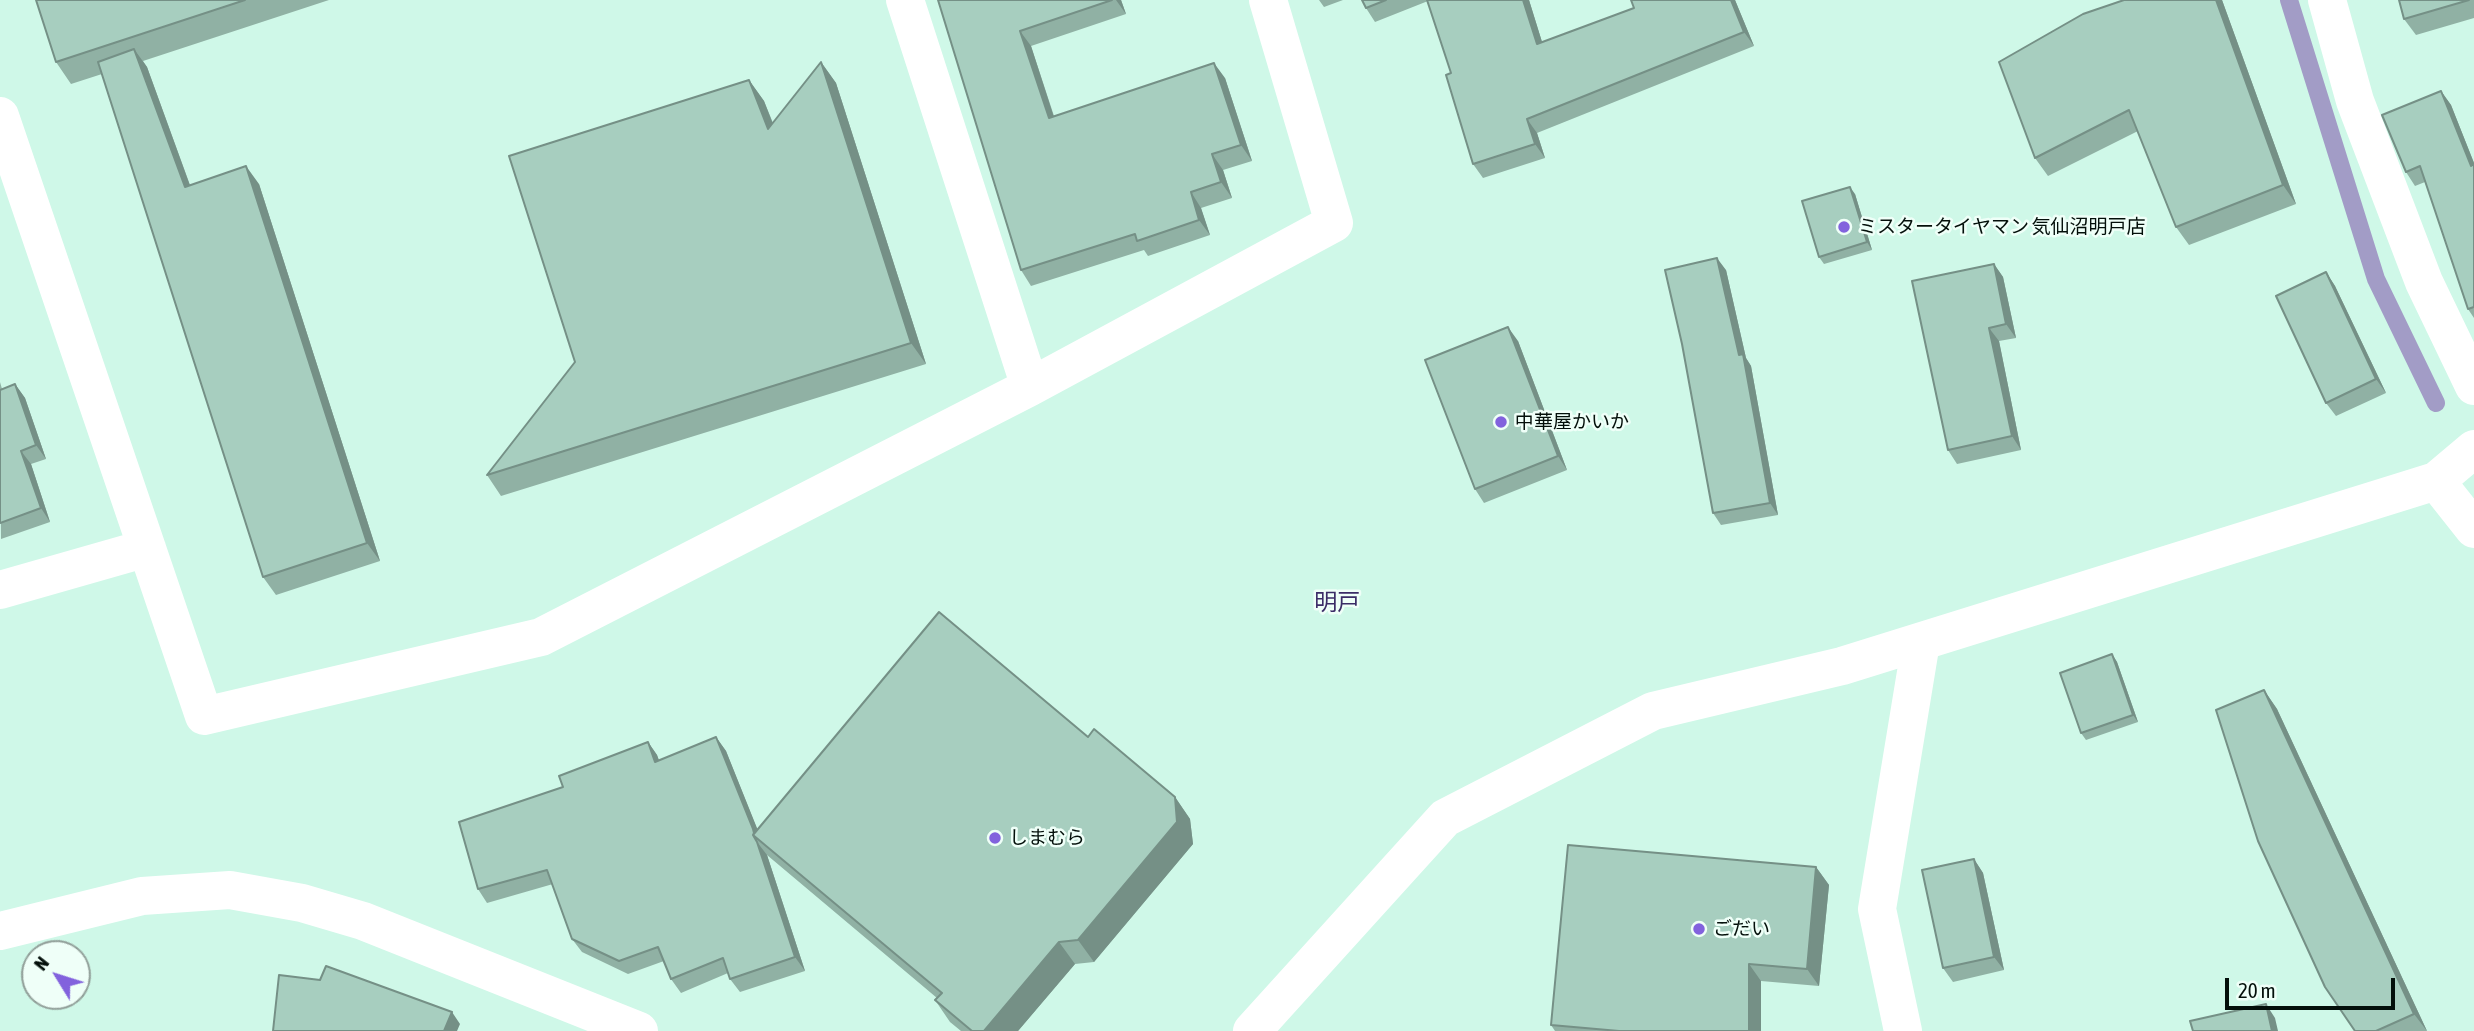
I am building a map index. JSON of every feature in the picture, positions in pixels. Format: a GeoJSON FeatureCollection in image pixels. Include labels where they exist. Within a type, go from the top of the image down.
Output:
{"type":"FeatureCollection","features":[{"type":"Feature","properties":{"kind":"street"},"geometry":{"type":"LineString","coordinates":[[905,0],[1030,387]]}},
{"type":"Feature","properties":{"kind":"street"},"geometry":{"type":"LineString","coordinates":[[0,116],[204,716],[541,637],[1030,387],[1334,223],[1268,0]]}},
{"type":"Feature","properties":{"kind":"street"},"geometry":{"type":"LineString","coordinates":[[2327,0],[2355,100],[2424,282],[2474,386]]}},
{"type":"Feature","properties":{"kind":"street"},"geometry":{"type":"LineString","coordinates":[[1252,1031],[1445,818],[1653,711],[1842,666],[2435,481],[2474,449]]}},
{"type":"Feature","properties":{"kind":"street"},"geometry":{"type":"LineString","coordinates":[[2435,481],[2474,529]]}},
{"type":"Feature","properties":{"kind":"street"},"geometry":{"type":"LineString","coordinates":[[0,590],[147,548]]}},
{"type":"Feature","properties":{"kind":"street"},"geometry":{"type":"LineString","coordinates":[[1903,1031],[1877,909],[1921,642]]}},
{"type":"Feature","properties":{"kind":"street"},"geometry":{"type":"LineString","coordinates":[[0,931],[142,896],[230,890],[302,902],[363,920],[639,1031]]}},
{"type":"Feature","properties":{"kind":"building"},"geometry":{"type":"Polygon","coordinates":[[[36,0],[245,0],[56,62],[36,0]]]}},
{"type":"Feature","properties":{"kind":"building"},"geometry":{"type":"Polygon","coordinates":[[[938,0],[1112,0],[1020,31],[1049,118],[1214,63],[1241,145],[1212,154],[1221,182],[1191,192],[1199,220],[1137,241],[1135,234],[1021,270],[938,0]]]}},
{"type":"Feature","properties":{"kind":"building"},"geometry":{"type":"Polygon","coordinates":[[[1362,0],[1386,0],[1366,8],[1362,0]]]}},
{"type":"Feature","properties":{"kind":"building"},"geometry":{"type":"Polygon","coordinates":[[[1427,0],[1523,0],[1537,44],[1634,8],[1631,0],[1731,0],[1744,32],[1527,119],[1535,144],[1473,164],[1446,75],[1451,73],[1427,0]]]}},
{"type":"Feature","properties":{"kind":"building"},"geometry":{"type":"Polygon","coordinates":[[[2124,0],[2216,0],[2283,185],[2176,227],[2129,110],[2035,158],[1999,62],[2083,14],[2124,0]]]}},
{"type":"Feature","properties":{"kind":"building"},"geometry":{"type":"Polygon","coordinates":[[[2399,0],[2469,0],[2404,19],[2399,0]]]}},
{"type":"Feature","properties":{"kind":"building"},"geometry":{"type":"Polygon","coordinates":[[[134,49],[185,187],[246,166],[367,543],[263,577],[98,62],[134,49]]]}},
{"type":"Feature","properties":{"kind":"building"},"geometry":{"type":"Polygon","coordinates":[[[821,62],[911,343],[487,475],[575,362],[509,156],[749,80],[768,129],[821,62]]]}},
{"type":"Feature","properties":{"kind":"building"},"geometry":{"type":"Polygon","coordinates":[[[2441,91],[2471,166],[2474,164],[2474,307],[2468,309],[2420,166],[2406,172],[2382,115],[2441,91]]]}},
{"type":"Feature","properties":{"kind":"building"},"geometry":{"type":"Polygon","coordinates":[[[1850,187],[1867,242],[1819,257],[1802,201],[1850,187]]]}},
{"type":"Feature","properties":{"kind":"building"},"geometry":{"type":"Polygon","coordinates":[[[1717,258],[1739,355],[1743,354],[1770,503],[1713,513],[1682,344],[1665,270],[1717,258]]]}},
{"type":"Feature","properties":{"kind":"building"},"geometry":{"type":"Polygon","coordinates":[[[1994,264],[2006,324],[1989,328],[2012,436],[1948,450],[1912,281],[1994,264]]]}},
{"type":"Feature","properties":{"kind":"building"},"geometry":{"type":"Polygon","coordinates":[[[2326,272],[2376,379],[2326,403],[2276,296],[2326,272]]]}},
{"type":"Feature","properties":{"kind":"building","name":"中華屋かいか"},"geometry":{"type":"Polygon","coordinates":[[[1508,327],[1558,456],[1475,489],[1425,360],[1508,327]]]}},
{"type":"Feature","properties":{"kind":"building"},"geometry":{"type":"Polygon","coordinates":[[[15,384],[36,445],[21,451],[41,508],[0,523],[0,390],[15,384]]]}},
{"type":"Feature","properties":{"kind":"building","name":"しまむら"},"geometry":{"type":"Polygon","coordinates":[[[939,612],[1088,737],[1094,729],[1175,797],[1177,822],[1078,940],[1059,942],[984,1031],[972,1031],[935,1000],[942,993],[753,835],[939,612]]]}},
{"type":"Feature","properties":{"kind":"building"},"geometry":{"type":"Polygon","coordinates":[[[2112,654],[2133,715],[2081,733],[2060,673],[2112,654]]]}},
{"type":"Feature","properties":{"kind":"building"},"geometry":{"type":"Polygon","coordinates":[[[2264,690],[2414,1014],[2376,1031],[2355,1031],[2325,987],[2258,841],[2216,710],[2264,690]]]}},
{"type":"Feature","properties":{"kind":"building"},"geometry":{"type":"Polygon","coordinates":[[[716,737],[753,829],[795,957],[730,979],[723,958],[671,979],[658,947],[619,961],[572,939],[547,870],[478,889],[459,822],[563,787],[559,776],[648,742],[655,762],[716,737]]]}},
{"type":"Feature","properties":{"kind":"building","name":"ごだい"},"geometry":{"type":"Polygon","coordinates":[[[1568,845],[1816,867],[1807,969],[1749,964],[1749,1031],[1619,1031],[1551,1025],[1568,845]]]}},
{"type":"Feature","properties":{"kind":"building"},"geometry":{"type":"Polygon","coordinates":[[[1974,859],[1994,957],[1943,968],[1922,870],[1974,859]]]}},
{"type":"Feature","properties":{"kind":"building"},"geometry":{"type":"Polygon","coordinates":[[[326,966],[452,1012],[444,1031],[273,1031],[279,975],[320,980],[326,966]]]}},
{"type":"Feature","properties":{"kind":"building"},"geometry":{"type":"Polygon","coordinates":[[[2266,1004],[2272,1031],[2193,1031],[2190,1021],[2266,1004]]]}},
{"type":"Feature","properties":{"kind":"waterway"},"geometry":{"type":"LineString","coordinates":[[2289,0],[2376,279],[2436,403]]}},
{"type":"Feature","properties":{"kind":"place","name":"ミスタータイヤマン 気仙沼明戸店"},"geometry":{"type":"Point","coordinates":[1844,227]}},
{"type":"Feature","properties":{"kind":"place","name":"中華屋かいか"},"geometry":{"type":"Point","coordinates":[1501,422]}},
{"type":"Feature","properties":{"kind":"place","name":"しまむら"},"geometry":{"type":"Point","coordinates":[995,838]}},
{"type":"Feature","properties":{"kind":"place","name":"ごだい"},"geometry":{"type":"Point","coordinates":[1699,929]}},
{"type":"Feature","properties":{"kind":"district","name":"明戸"},"geometry":{"type":"Point","coordinates":[1337,603]}}]}
